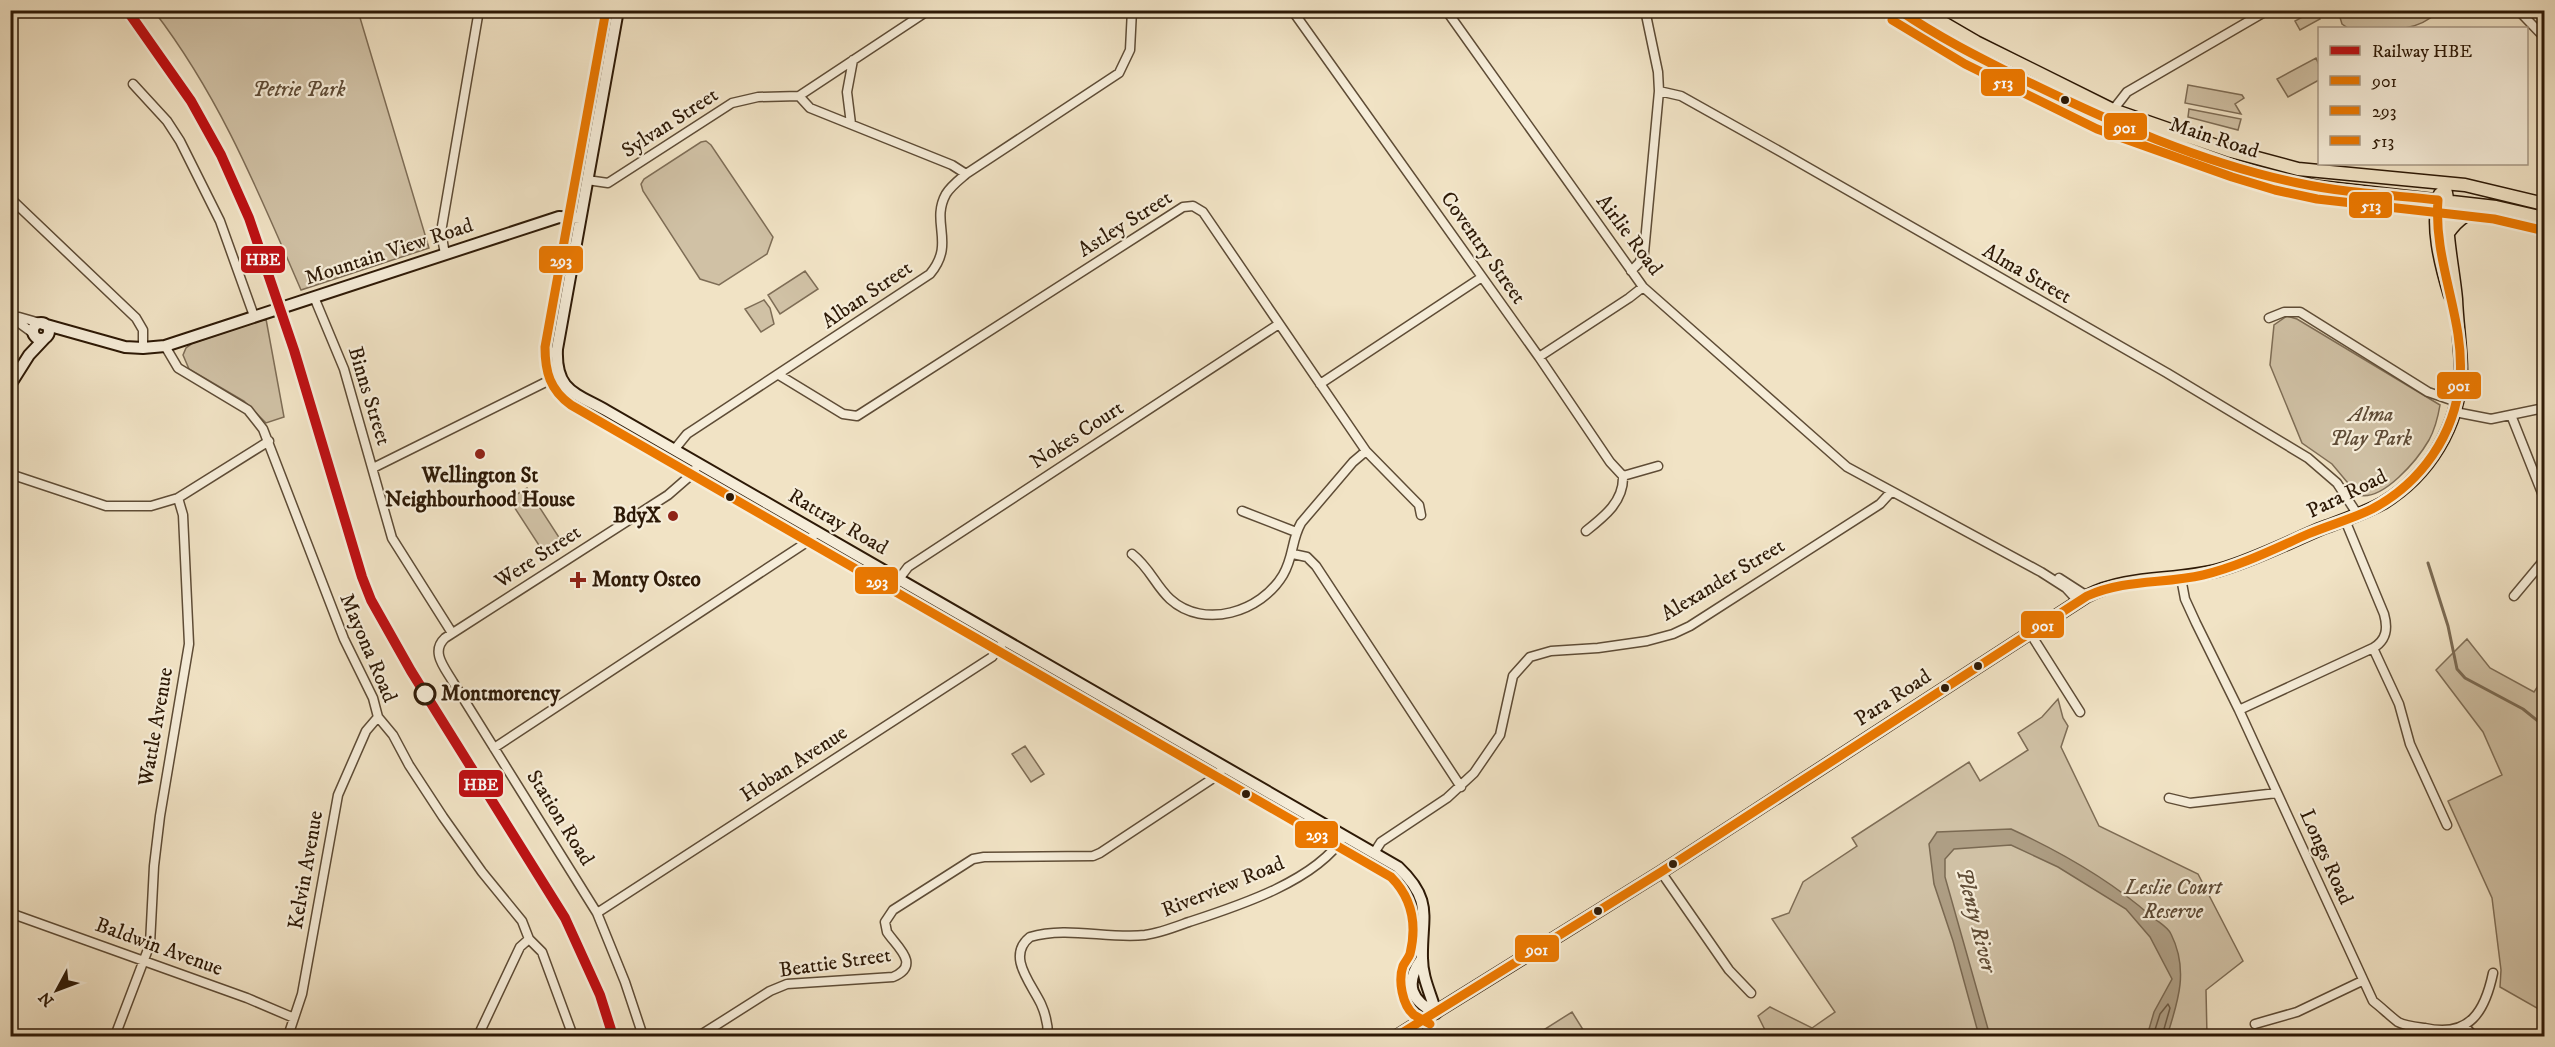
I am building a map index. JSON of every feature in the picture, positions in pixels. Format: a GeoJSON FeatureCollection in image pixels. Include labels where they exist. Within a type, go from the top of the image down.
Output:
{"type":"FeatureCollection","features":[{"type":"Feature","properties":{"kind":"main road","name":"Main Road"},"geometry":{"type":"LineString","coordinates":[[1898,10],[1939,36],[2102,118],[2144,135],[2278,179],[2319,187],[2496,207],[2544,218]]}},
{"type":"Feature","properties":{"kind":"main road","name":"Main Road"},"geometry":{"type":"LineString","coordinates":[[1921,10],[1976,42],[2113,110],[2231,151],[2298,169],[2379,179],[2465,185],[2544,204]]}},
{"type":"Feature","properties":{"kind":"main road","name":"Para Road"},"geometry":{"type":"LineString","coordinates":[[1396,1036],[1661,872],[2082,599],[2125,582],[2181,578],[2236,565],[2358,515],[2392,497],[2417,476],[2440,446],[2456,407],[2461,364],[2443,183]]}},
{"type":"Feature","properties":{"kind":"main road","name":"Para Road"},"geometry":{"type":"LineString","coordinates":[[2444,200],[2436,215],[2438,240],[2446,281],[2457,319]]}},
{"type":"Feature","properties":{"kind":"main road"},"geometry":{"type":"LineString","coordinates":[[2448,233],[2467,214],[2496,207]]}},
{"type":"Feature","properties":{"kind":"street"},"geometry":{"type":"LineString","coordinates":[[445,254],[441,232],[479,10]]}},
{"type":"Feature","properties":{"kind":"street"},"geometry":{"type":"LineString","coordinates":[[373,468],[558,376],[557,349],[618,10]]}},
{"type":"Feature","properties":{"kind":"street"},"geometry":{"type":"LineString","coordinates":[[929,10],[799,96],[810,108],[952,165],[966,174]]}},
{"type":"Feature","properties":{"kind":"street","name":"Alban Street"},"geometry":{"type":"LineString","coordinates":[[674,450],[687,435],[930,274],[940,260],[944,249],[940,216],[948,190],[966,174],[1119,73],[1130,50],[1132,10]]}},
{"type":"Feature","properties":{"kind":"street","name":"Coventry Street"},"geometry":{"type":"LineString","coordinates":[[1292,10],[1539,357],[1604,454],[1623,476]]}},
{"type":"Feature","properties":{"kind":"street","name":"Airlie Road"},"geometry":{"type":"LineString","coordinates":[[1446,10],[1643,287],[1847,467],[2041,572],[2082,599]]}},
{"type":"Feature","properties":{"kind":"street"},"geometry":{"type":"LineString","coordinates":[[1631,271],[1639,263],[1644,253],[1659,91],[1658,72],[1645,10]]}},
{"type":"Feature","properties":{"kind":"street"},"geometry":{"type":"LineString","coordinates":[[2113,110],[2127,92],[2268,10]]}},
{"type":"Feature","properties":{"kind":"street"},"geometry":{"type":"LineString","coordinates":[[2518,10],[2544,37]]}},
{"type":"Feature","properties":{"kind":"street"},"geometry":{"type":"LineString","coordinates":[[851,124],[847,93],[853,60]]}},
{"type":"Feature","properties":{"kind":"street"},"geometry":{"type":"LineString","coordinates":[[133,84],[167,121],[180,141],[220,221],[260,315]]}},
{"type":"Feature","properties":{"kind":"street","name":"Alma Street"},"geometry":{"type":"LineString","coordinates":[[1659,91],[1681,96],[1781,152],[2011,286],[2167,373],[2308,458],[2337,483],[2358,515]]}},
{"type":"Feature","properties":{"kind":"street","name":"Sylvan Street"},"geometry":{"type":"LineString","coordinates":[[587,180],[608,183],[732,103],[758,97],[799,96]]}},
{"type":"Feature","properties":{"kind":"street"},"geometry":{"type":"LineString","coordinates":[[10,198],[136,318],[143,330],[143,348]]}},
{"type":"Feature","properties":{"kind":"street","name":"Astley Street"},"geometry":{"type":"LineString","coordinates":[[779,375],[843,414],[850,417],[863,414],[1188,206],[1203,212],[1366,451],[1419,505],[1421,515]]}},
{"type":"Feature","properties":{"kind":"street","name":"Mountain View Road"},"geometry":{"type":"LineString","coordinates":[[37,328],[63,328],[72,334],[117,345],[143,348],[165,345],[559,217],[580,218]]}},
{"type":"Feature","properties":{"kind":"street"},"geometry":{"type":"LineString","coordinates":[[1320,384],[1482,277]]}},
{"type":"Feature","properties":{"kind":"street"},"geometry":{"type":"LineString","coordinates":[[1539,357],[1643,287]]}},
{"type":"Feature","properties":{"kind":"street","name":"Binns Street"},"geometry":{"type":"LineString","coordinates":[[314,297],[344,369],[392,538],[452,633]]}},
{"type":"Feature","properties":{"kind":"street"},"geometry":{"type":"LineString","coordinates":[[2269,318],[2284,312],[2300,312],[2428,392],[2456,407],[2491,419],[2544,408]]}},
{"type":"Feature","properties":{"kind":"street"},"geometry":{"type":"LineString","coordinates":[[10,385],[48,331],[11,317]]}},
{"type":"Feature","properties":{"kind":"street","name":"Nokes Court"},"geometry":{"type":"LineString","coordinates":[[899,579],[908,567],[1279,324]]}},
{"type":"Feature","properties":{"kind":"street"},"geometry":{"type":"LineString","coordinates":[[29,356],[37,328]]}},
{"type":"Feature","properties":{"kind":"street","name":"Mountain View Road"},"geometry":{"type":"LineString","coordinates":[[45,337],[72,334]]}},
{"type":"Feature","properties":{"kind":"street","name":"Mayona Road"},"geometry":{"type":"LineString","coordinates":[[165,345],[178,368],[248,411],[263,429],[344,639],[373,698],[378,717],[393,735],[408,765],[442,818],[522,921],[530,939],[542,952],[573,1036]]}},
{"type":"Feature","properties":{"kind":"street","name":"Rattray Road"},"geometry":{"type":"LineString","coordinates":[[558,376],[563,384],[572,391],[1398,867],[1411,880],[1421,900],[1425,920],[1421,960],[1414,970],[1413,992],[1420,1005],[1436,1013]]}},
{"type":"Feature","properties":{"kind":"street"},"geometry":{"type":"LineString","coordinates":[[2511,415],[2544,498]]}},
{"type":"Feature","properties":{"kind":"street"},"geometry":{"type":"LineString","coordinates":[[10,474],[106,506],[151,506],[178,498],[269,441]]}},
{"type":"Feature","properties":{"kind":"street"},"geometry":{"type":"LineString","coordinates":[[1132,554],[1145,564],[1163,591],[1177,604],[1200,615],[1218,615],[1243,609],[1279,582],[1293,554],[1296,532],[1301,523],[1345,470],[1366,451]]}},
{"type":"Feature","properties":{"kind":"street","name":"Were Street"},"geometry":{"type":"LineString","coordinates":[[452,633],[668,495],[691,475],[699,464]]}},
{"type":"Feature","properties":{"kind":"street"},"geometry":{"type":"LineString","coordinates":[[1586,531],[1620,497],[1624,490],[1623,476],[1658,466]]}},
{"type":"Feature","properties":{"kind":"street","name":"Alexander Street"},"geometry":{"type":"LineString","coordinates":[[1374,853],[1381,842],[1461,787],[1495,745],[1503,726],[1512,676],[1530,657],[1551,651],[1598,648],[1647,641],[1690,626],[1880,504],[1891,492]]}},
{"type":"Feature","properties":{"kind":"street","name":"Wattle Avenue"},"geometry":{"type":"LineString","coordinates":[[115,1036],[150,944],[154,866],[160,816],[189,644],[183,515],[178,498]]}},
{"type":"Feature","properties":{"kind":"street"},"geometry":{"type":"LineString","coordinates":[[1242,511],[1296,532]]}},
{"type":"Feature","properties":{"kind":"street"},"geometry":{"type":"LineString","coordinates":[[2239,710],[2373,648],[2384,638],[2386,621],[2345,520]]}},
{"type":"Feature","properties":{"kind":"street"},"geometry":{"type":"LineString","coordinates":[[494,748],[804,544],[817,532]]}},
{"type":"Feature","properties":{"kind":"street"},"geometry":{"type":"LineString","coordinates":[[1293,554],[1307,557],[1316,566],[1461,787]]}},
{"type":"Feature","properties":{"kind":"street"},"geometry":{"type":"LineString","coordinates":[[2514,596],[2544,561]]}},
{"type":"Feature","properties":{"kind":"street","name":"Longs Road"},"geometry":{"type":"LineString","coordinates":[[2181,578],[2189,607],[2373,1001],[2400,1023],[2435,1030],[2465,1027]]}},
{"type":"Feature","properties":{"kind":"street","name":"Station Road"},"geometry":{"type":"LineString","coordinates":[[452,633],[440,643],[438,657],[597,913],[625,982],[643,1036]]}},
{"type":"Feature","properties":{"kind":"street"},"geometry":{"type":"LineString","coordinates":[[2030,633],[2080,712]]}},
{"type":"Feature","properties":{"kind":"street","name":"Hoban Avenue"},"geometry":{"type":"LineString","coordinates":[[597,913],[992,657],[1005,640]]}},
{"type":"Feature","properties":{"kind":"street"},"geometry":{"type":"LineString","coordinates":[[2373,648],[2399,704],[2410,744],[2445,822],[2453,814]]}},
{"type":"Feature","properties":{"kind":"street","name":"Kelvin Avenue"},"geometry":{"type":"LineString","coordinates":[[288,1036],[302,994],[335,805],[366,730],[378,717]]}},
{"type":"Feature","properties":{"kind":"street","name":"Beattie Street"},"geometry":{"type":"LineString","coordinates":[[699,1036],[770,991],[787,984],[899,975],[906,960],[902,950],[887,932],[887,918],[894,910],[963,865],[984,857],[1093,856],[1215,777],[1224,766]]}},
{"type":"Feature","properties":{"kind":"street"},"geometry":{"type":"LineString","coordinates":[[2169,798],[2190,803],[2277,793]]}},
{"type":"Feature","properties":{"kind":"street","name":"Riverview Road"},"geometry":{"type":"LineString","coordinates":[[1048,1036],[1045,1015],[1021,966],[1019,957],[1020,949],[1030,937],[1062,933],[1136,935],[1157,932],[1221,912],[1288,882],[1315,866],[1338,847],[1344,836]]}},
{"type":"Feature","properties":{"kind":"street"},"geometry":{"type":"LineString","coordinates":[[1661,872],[1730,970],[1751,993]]}},
{"type":"Feature","properties":{"kind":"street","name":"Baldwin Avenue"},"geometry":{"type":"LineString","coordinates":[[10,913],[247,998],[294,1018]]}},
{"type":"Feature","properties":{"kind":"street"},"geometry":{"type":"LineString","coordinates":[[478,1036],[520,947],[530,939]]}},
{"type":"Feature","properties":{"kind":"street"},"geometry":{"type":"LineString","coordinates":[[2475,1036],[2465,1027],[2477,1015],[2488,996],[2493,973]]}},
{"type":"Feature","properties":{"kind":"street"},"geometry":{"type":"LineString","coordinates":[[2255,1024],[2297,1012],[2362,981]]}},
{"type":"Feature","properties":{"kind":"green space"},"geometry":{"type":"Polygon","coordinates":[[[2315,10],[2320,19],[2300,30],[2295,21],[2315,10]]]}},
{"type":"Feature","properties":{"kind":"green space"},"geometry":{"type":"Polygon","coordinates":[[[2338,10],[2439,11],[2429,19],[2411,27],[2346,27],[2342,24],[2338,10]]]}},
{"type":"Feature","properties":{"kind":"green space","name":"Petrie Park"},"geometry":{"type":"Polygon","coordinates":[[[154,11],[358,11],[429,248],[301,290],[253,181],[218,111],[178,44],[154,11]]]}},
{"type":"Feature","properties":{"kind":"green space"},"geometry":{"type":"Polygon","coordinates":[[[2316,58],[2318,81],[2288,97],[2277,79],[2316,58]]]}},
{"type":"Feature","properties":{"kind":"green space"},"geometry":{"type":"Polygon","coordinates":[[[2188,85],[2242,95],[2244,98],[2235,104],[2241,114],[2185,103],[2188,85]]]}},
{"type":"Feature","properties":{"kind":"green space"},"geometry":{"type":"Polygon","coordinates":[[[2189,109],[2241,119],[2238,130],[2188,117],[2189,109]]]}},
{"type":"Feature","properties":{"kind":"green space"},"geometry":{"type":"Polygon","coordinates":[[[706,141],[711,145],[773,237],[767,254],[719,285],[700,279],[643,191],[641,184],[644,179],[706,141]]]}},
{"type":"Feature","properties":{"kind":"green space"},"geometry":{"type":"Polygon","coordinates":[[[805,271],[818,289],[780,314],[768,295],[805,271]]]}},
{"type":"Feature","properties":{"kind":"green space"},"geometry":{"type":"Polygon","coordinates":[[[764,300],[770,308],[774,324],[761,332],[745,309],[764,300]]]}},
{"type":"Feature","properties":{"kind":"green space","name":"Alma Play Park"},"geometry":{"type":"Polygon","coordinates":[[[2287,316],[2297,319],[2440,405],[2433,432],[2424,448],[2389,486],[2368,495],[2358,495],[2332,464],[2302,443],[2270,365],[2274,325],[2287,316]]]}},
{"type":"Feature","properties":{"kind":"green space"},"geometry":{"type":"Polygon","coordinates":[[[266,319],[284,417],[266,423],[244,401],[189,369],[183,355],[186,348],[193,343],[266,319]]]}},
{"type":"Feature","properties":{"kind":"green space"},"geometry":{"type":"Polygon","coordinates":[[[527,488],[562,542],[544,553],[509,499],[527,488]]]}},
{"type":"Feature","properties":{"kind":"green space"},"geometry":{"type":"Polygon","coordinates":[[[2467,639],[2490,668],[2534,692],[2544,677],[2544,1012],[2500,987],[2501,970],[2492,898],[2448,801],[2502,775],[2483,732],[2436,670],[2467,639]]]}},
{"type":"Feature","properties":{"kind":"green space","name":"Leslie Court Reserve"},"geometry":{"type":"Polygon","coordinates":[[[2058,699],[2063,718],[2068,726],[2061,747],[2099,826],[2198,874],[2243,961],[2206,990],[2207,1036],[1768,1036],[1758,1016],[1770,1007],[1812,1028],[1835,1012],[1772,919],[1789,913],[1803,882],[1857,846],[1852,838],[1969,762],[1980,781],[2028,750],[2018,733],[2042,717],[2058,699]]]}},
{"type":"Feature","properties":{"kind":"green space"},"geometry":{"type":"Polygon","coordinates":[[[1025,746],[1044,774],[1031,782],[1012,754],[1025,746]]]}},
{"type":"Feature","properties":{"kind":"green space"},"geometry":{"type":"Polygon","coordinates":[[[1572,1012],[1587,1036],[1534,1036],[1572,1012]]]}},
{"type":"Feature","properties":{"kind":"water"},"geometry":{"type":"Polygon","coordinates":[[[2011,829],[2048,847],[2101,878],[2170,931],[2180,960],[2181,973],[2178,998],[2167,1036],[2147,1036],[2154,1012],[2172,979],[2150,937],[2126,909],[2058,867],[2011,845],[1954,849],[1945,859],[1945,877],[1990,1036],[1979,1036],[1953,941],[1934,884],[1929,844],[1937,832],[2011,829]]]}},
{"type":"Feature","properties":{"kind":"waterway"},"geometry":{"type":"LineString","coordinates":[[2428,563],[2448,626],[2457,669],[2465,678],[2523,709],[2544,726]]}},
{"type":"Feature","properties":{"kind":"rail line","name":"HBE"},"geometry":{"type":"LineString","coordinates":[[127,10],[191,101],[221,155],[249,218],[294,350],[362,577],[371,600],[411,671],[565,918],[600,995],[613,1036]]}},
{"type":"Feature","properties":{"kind":"transit line","name":"293"},"geometry":{"type":"LineString","coordinates":[[606,10],[545,347],[550,380],[558,393],[571,405],[1391,877],[1404,894],[1413,922],[1410,954],[1403,966],[1401,978],[1402,992],[1410,1011],[1430,1024]]}},
{"type":"Feature","properties":{"kind":"transit line","name":"901"},"geometry":{"type":"LineString","coordinates":[[1397,1036],[1661,872],[2087,596],[2130,584],[2188,578],[2217,571],[2364,513],[2406,486],[2420,471],[2443,438],[2457,400],[2460,356],[2458,334],[2440,246],[2438,200],[2315,186],[2262,175],[2191,153],[2122,126],[2022,79],[1944,38],[1899,10]]}},
{"type":"Feature","properties":{"kind":"transit line","name":"513"},"geometry":{"type":"LineString","coordinates":[[1892,20],[1965,64],[2097,129],[2232,177],[2275,190],[2317,199],[2494,219],[2541,230]]}},
{"type":"Feature","properties":{"kind":"place","name":"Wellington St Neighbourhood House"},"geometry":{"type":"Point","coordinates":[480,454]}},
{"type":"Feature","properties":{"kind":"place","name":"BdyX"},"geometry":{"type":"Point","coordinates":[673,516]}},
{"type":"Feature","properties":{"kind":"place","name":"Monty Osteo"},"geometry":{"type":"Point","coordinates":[578,580]}},
{"type":"Feature","properties":{"kind":"place","name":"Montmorency"},"geometry":{"type":"Point","coordinates":[425,694]}},
{"type":"Feature","properties":{"kind":"water label","name":"Plenty River"},"geometry":{"type":"Point","coordinates":[1976,920]}}]}
